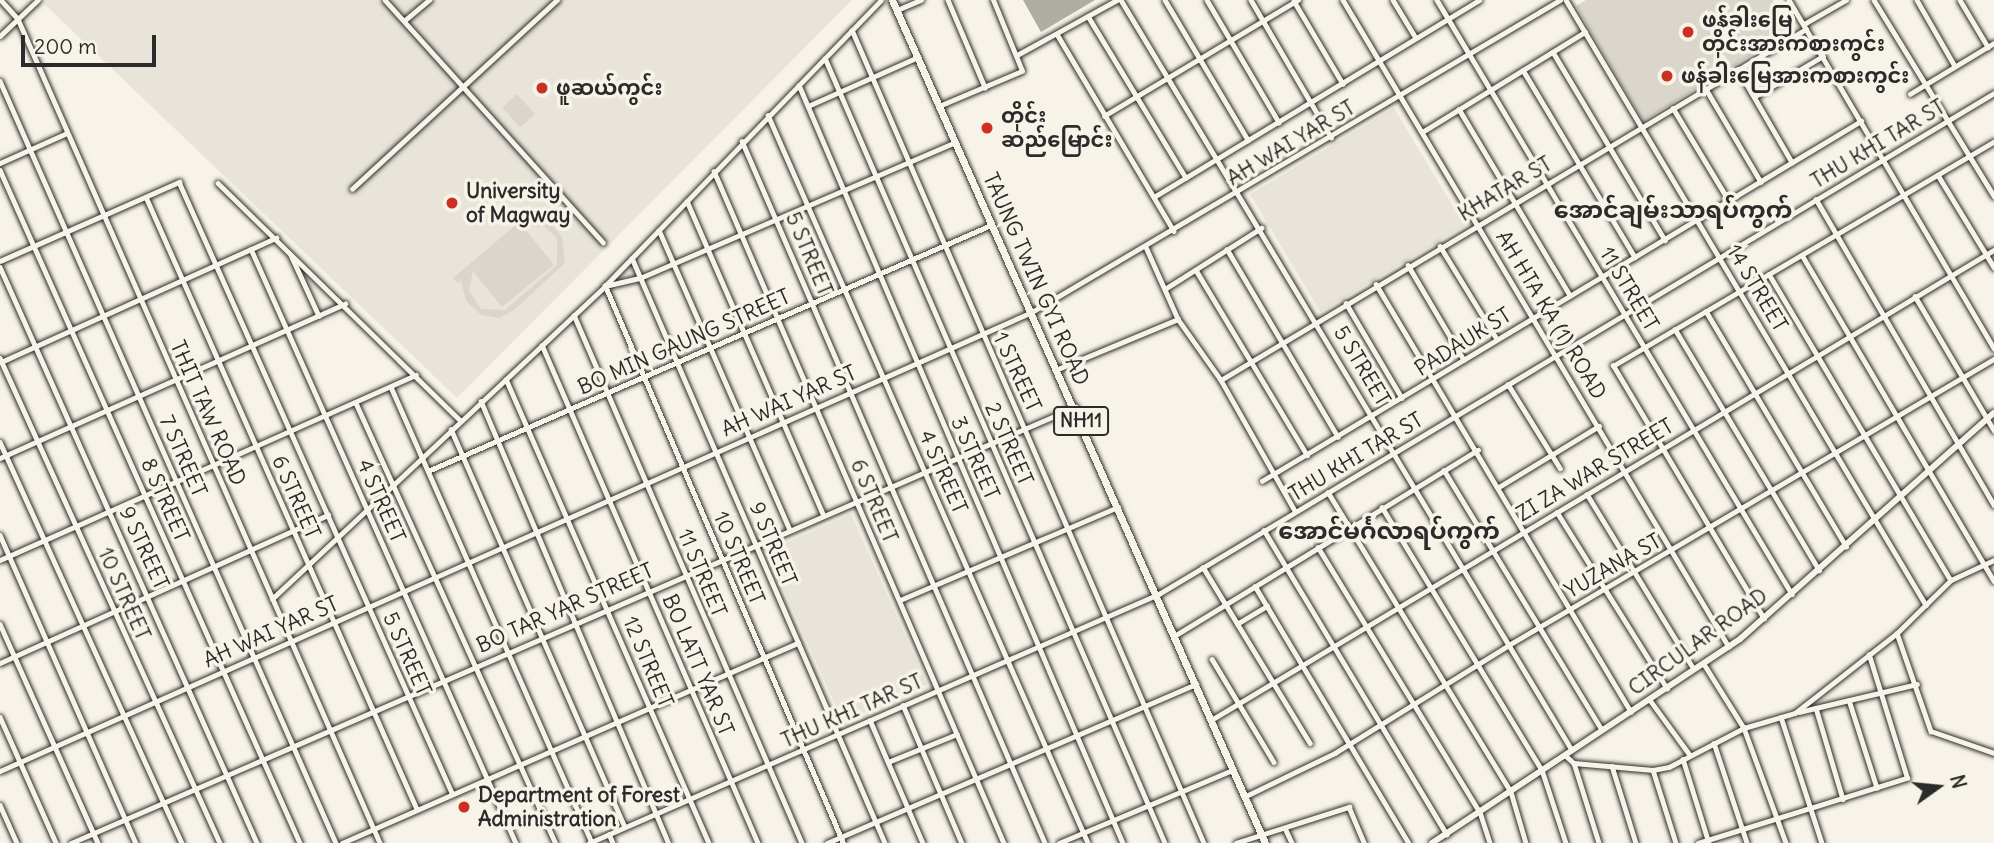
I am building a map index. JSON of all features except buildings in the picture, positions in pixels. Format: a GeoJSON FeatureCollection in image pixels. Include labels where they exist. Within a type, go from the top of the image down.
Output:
{"type":"FeatureCollection","features":[{"type":"Feature","properties":{"kind":"highway","name":"TAUNG TWIN GYI ROAD"},"geometry":{"type":"LineString","coordinates":[[892,0],[1158,594],[1264,840]]}},
{"type":"Feature","properties":{"kind":"main road","name":"CIRCULAR ROAD"},"geometry":{"type":"LineString","coordinates":[[1432,843],[1704,664],[1765,619],[1994,413]]}},
{"type":"Feature","properties":{"kind":"street","name":"THIT TAW ROAD"},"geometry":{"type":"LineString","coordinates":[[1,0],[18,19],[380,843]]}},
{"type":"Feature","properties":{"kind":"street"},"geometry":{"type":"LineString","coordinates":[[1,32],[38,0]]}},
{"type":"Feature","properties":{"kind":"street"},"geometry":{"type":"LineString","coordinates":[[385,0],[603,243]]}},
{"type":"Feature","properties":{"kind":"street"},"geometry":{"type":"LineString","coordinates":[[404,21],[429,0]]}},
{"type":"Feature","properties":{"kind":"street"},"geometry":{"type":"LineString","coordinates":[[352,189],[557,0]]}},
{"type":"Feature","properties":{"kind":"street"},"geometry":{"type":"LineString","coordinates":[[272,599],[605,286],[742,141],[881,0]]}},
{"type":"Feature","properties":{"kind":"street"},"geometry":{"type":"LineString","coordinates":[[897,10],[921,0]]}},
{"type":"Feature","properties":{"kind":"street"},"geometry":{"type":"LineString","coordinates":[[948,0],[985,87]]}},
{"type":"Feature","properties":{"kind":"street"},"geometry":{"type":"LineString","coordinates":[[939,106],[1022,71],[993,0]]}},
{"type":"Feature","properties":{"kind":"street"},"geometry":{"type":"LineString","coordinates":[[1017,55],[1119,0]]}},
{"type":"Feature","properties":{"kind":"street","name":"5 STREET"},"geometry":{"type":"LineString","coordinates":[[1119,0],[1261,228],[1572,750]]}},
{"type":"Feature","properties":{"kind":"street"},"geometry":{"type":"LineString","coordinates":[[1166,0],[1248,140]]}},
{"type":"Feature","properties":{"kind":"street"},"geometry":{"type":"LineString","coordinates":[[1208,0],[1279,122]]}},
{"type":"Feature","properties":{"kind":"street"},"geometry":{"type":"LineString","coordinates":[[1251,0],[1331,137]]}},
{"type":"Feature","properties":{"kind":"street","name":"AH HTA KA (1) ROAD"},"geometry":{"type":"LineString","coordinates":[[1343,0],[1673,550],[1728,647]]}},
{"type":"Feature","properties":{"kind":"street"},"geometry":{"type":"LineString","coordinates":[[1393,0],[1416,38]]}},
{"type":"Feature","properties":{"kind":"street","name":"11 STREET"},"geometry":{"type":"LineString","coordinates":[[1437,0],[1625,311],[1792,595]]}},
{"type":"Feature","properties":{"kind":"street"},"geometry":{"type":"LineString","coordinates":[[1154,197],[1479,0]]}},
{"type":"Feature","properties":{"kind":"street","name":"AH WAI YAR ST"},"geometry":{"type":"LineString","coordinates":[[0,771],[948,347],[1032,312],[1174,231],[1560,0]]}},
{"type":"Feature","properties":{"kind":"street","name":"14 STREET"},"geometry":{"type":"LineString","coordinates":[[1566,0],[1926,605]]}},
{"type":"Feature","properties":{"kind":"street"},"geometry":{"type":"LineString","coordinates":[[1789,0],[1994,348]]}},
{"type":"Feature","properties":{"kind":"street","name":"KHATAR ST"},"geometry":{"type":"LineString","coordinates":[[1221,380],[1376,284],[1706,89],[1846,0]]}},
{"type":"Feature","properties":{"kind":"street"},"geometry":{"type":"LineString","coordinates":[[1874,0],[1994,195]]}},
{"type":"Feature","properties":{"kind":"street"},"geometry":{"type":"LineString","coordinates":[[1917,0],[1955,66]]}},
{"type":"Feature","properties":{"kind":"street"},"geometry":{"type":"LineString","coordinates":[[1960,0],[1988,47]]}},
{"type":"Feature","properties":{"kind":"street"},"geometry":{"type":"LineString","coordinates":[[1104,116],[1295,1],[1343,84]]}},
{"type":"Feature","properties":{"kind":"street"},"geometry":{"type":"LineString","coordinates":[[1088,16],[1186,178]]}},
{"type":"Feature","properties":{"kind":"street","name":"1 STREET"},"geometry":{"type":"LineString","coordinates":[[852,30],[946,245],[981,333],[1026,428],[1205,843]]}},
{"type":"Feature","properties":{"kind":"street"},"geometry":{"type":"LineString","coordinates":[[1423,131],[1585,32]]}},
{"type":"Feature","properties":{"kind":"street"},"geometry":{"type":"LineString","coordinates":[[1057,34],[1174,231]]}},
{"type":"Feature","properties":{"kind":"street"},"geometry":{"type":"LineString","coordinates":[[1910,94],[1994,43]]}},
{"type":"Feature","properties":{"kind":"street"},"geometry":{"type":"LineString","coordinates":[[1553,52],[1665,240]]}},
{"type":"Feature","properties":{"kind":"street"},"geometry":{"type":"LineString","coordinates":[[1754,97],[1823,56]]}},
{"type":"Feature","properties":{"kind":"street"},"geometry":{"type":"LineString","coordinates":[[808,106],[918,57]]}},
{"type":"Feature","properties":{"kind":"street","name":"2 STREET"},"geometry":{"type":"LineString","coordinates":[[825,58],[1165,843]]}},
{"type":"Feature","properties":{"kind":"street"},"geometry":{"type":"LineString","coordinates":[[1738,69],[1793,163]]}},
{"type":"Feature","properties":{"kind":"street"},"geometry":{"type":"LineString","coordinates":[[1523,70],[1635,257]]}},
{"type":"Feature","properties":{"kind":"street","name":"7 STREET"},"geometry":{"type":"LineString","coordinates":[[0,81],[336,843]]}},
{"type":"Feature","properties":{"kind":"street","name":"3 STREET"},"geometry":{"type":"LineString","coordinates":[[799,85],[915,362],[1124,843]]}},
{"type":"Feature","properties":{"kind":"street"},"geometry":{"type":"LineString","coordinates":[[1706,89],[1761,182]]}},
{"type":"Feature","properties":{"kind":"street","name":"THU KHI TAR ST"},"geometry":{"type":"LineString","coordinates":[[591,842],[1158,594],[1457,416],[1625,311],[1994,93]]}},
{"type":"Feature","properties":{"kind":"street"},"geometry":{"type":"LineString","coordinates":[[1673,108],[1729,201]]}},
{"type":"Feature","properties":{"kind":"street"},"geometry":{"type":"LineString","coordinates":[[1459,109],[1570,295]]}},
{"type":"Feature","properties":{"kind":"street","name":"4 STREET"},"geometry":{"type":"LineString","coordinates":[[768,115],[1088,843]]}},
{"type":"Feature","properties":{"kind":"street","name":"PADAUK ST"},"geometry":{"type":"LineString","coordinates":[[1262,481],[1861,121]]}},
{"type":"Feature","properties":{"kind":"street"},"geometry":{"type":"LineString","coordinates":[[0,163],[67,134]]}},
{"type":"Feature","properties":{"kind":"street","name":"5 STREET"},"geometry":{"type":"LineString","coordinates":[[742,141],[1045,843]]}},
{"type":"Feature","properties":{"kind":"street"},"geometry":{"type":"LineString","coordinates":[[1765,619],[1613,366],[1994,142]]}},
{"type":"Feature","properties":{"kind":"street"},"geometry":{"type":"LineString","coordinates":[[605,286],[640,278],[954,143]]}},
{"type":"Feature","properties":{"kind":"street","name":"8 STREET"},"geometry":{"type":"LineString","coordinates":[[0,170],[300,843]]}},
{"type":"Feature","properties":{"kind":"street","name":"6 STREET"},"geometry":{"type":"LineString","coordinates":[[714,171],[1004,843]]}},
{"type":"Feature","properties":{"kind":"street"},"geometry":{"type":"LineString","coordinates":[[1938,175],[1994,267]]}},
{"type":"Feature","properties":{"kind":"street","name":"5 STREET"},"geometry":{"type":"LineString","coordinates":[[146,197],[179,182],[452,793]]}},
{"type":"Feature","properties":{"kind":"street"},"geometry":{"type":"LineString","coordinates":[[218,183],[345,304],[460,420]]}},
{"type":"Feature","properties":{"kind":"street"},"geometry":{"type":"LineString","coordinates":[[0,261],[146,197]]}},
{"type":"Feature","properties":{"kind":"street","name":"6 STREET"},"geometry":{"type":"LineString","coordinates":[[146,197],[417,809]]}},
{"type":"Feature","properties":{"kind":"street"},"geometry":{"type":"LineString","coordinates":[[1816,199],[1994,505]]}},
{"type":"Feature","properties":{"kind":"street"},"geometry":{"type":"LineString","coordinates":[[687,201],[823,514]]}},
{"type":"Feature","properties":{"kind":"street","name":"BO MIN GAUNG STREET"},"geometry":{"type":"LineString","coordinates":[[428,471],[991,225]]}},
{"type":"Feature","properties":{"kind":"street"},"geometry":{"type":"LineString","coordinates":[[1165,289],[1261,228]]}},
{"type":"Feature","properties":{"kind":"street"},"geometry":{"type":"LineString","coordinates":[[659,230],[789,528]]}},
{"type":"Feature","properties":{"kind":"street"},"geometry":{"type":"LineString","coordinates":[[1,361],[276,238]]}},
{"type":"Feature","properties":{"kind":"street"},"geometry":{"type":"LineString","coordinates":[[1440,246],[1497,339]]}},
{"type":"Feature","properties":{"kind":"street"},"geometry":{"type":"LineString","coordinates":[[1146,247],[1178,318],[1221,380],[1295,512]]}},
{"type":"Feature","properties":{"kind":"street","name":"4 STREET"},"geometry":{"type":"LineString","coordinates":[[251,249],[516,843]]}},
{"type":"Feature","properties":{"kind":"street"},"geometry":{"type":"LineString","coordinates":[[1227,249],[1338,437]]}},
{"type":"Feature","properties":{"kind":"street","name":"ZI ZA WAR STREET"},"geometry":{"type":"LineString","coordinates":[[1213,719],[1994,250]]}},
{"type":"Feature","properties":{"kind":"street"},"geometry":{"type":"LineString","coordinates":[[289,251],[319,316]]}},
{"type":"Feature","properties":{"kind":"street"},"geometry":{"type":"LineString","coordinates":[[1802,255],[1994,581]]}},
{"type":"Feature","properties":{"kind":"street","name":"9 STREET"},"geometry":{"type":"LineString","coordinates":[[632,258],[885,843]]}},
{"type":"Feature","properties":{"kind":"street"},"geometry":{"type":"LineString","coordinates":[[1408,265],[1464,359]]}},
{"type":"Feature","properties":{"kind":"street","name":"9 STREET"},"geometry":{"type":"LineString","coordinates":[[0,267],[149,595],[257,843]]}},
{"type":"Feature","properties":{"kind":"street"},"geometry":{"type":"LineString","coordinates":[[1196,270],[1307,455]]}},
{"type":"Feature","properties":{"kind":"street"},"geometry":{"type":"LineString","coordinates":[[1769,274],[1899,499],[1951,580]]}},
{"type":"Feature","properties":{"kind":"street"},"geometry":{"type":"LineString","coordinates":[[1376,284],[1478,450],[1632,712]]}},
{"type":"Feature","properties":{"kind":"street","name":"10 STREET"},"geometry":{"type":"LineString","coordinates":[[605,286],[684,465],[842,840]]}},
{"type":"Feature","properties":{"kind":"street"},"geometry":{"type":"LineString","coordinates":[[1915,296],[1994,430]]}},
{"type":"Feature","properties":{"kind":"street"},"geometry":{"type":"LineString","coordinates":[[1346,303],[1402,398]]}},
{"type":"Feature","properties":{"kind":"street"},"geometry":{"type":"LineString","coordinates":[[0,458],[345,304]]}},
{"type":"Feature","properties":{"kind":"street"},"geometry":{"type":"LineString","coordinates":[[1706,311],[1847,547]]}},
{"type":"Feature","properties":{"kind":"street","name":"11 STREET"},"geometry":{"type":"LineString","coordinates":[[574,315],[802,843]]}},
{"type":"Feature","properties":{"kind":"street"},"geometry":{"type":"LineString","coordinates":[[1058,369],[1178,318]]}},
{"type":"Feature","properties":{"kind":"street"},"geometry":{"type":"LineString","coordinates":[[1675,329],[1819,571]]}},
{"type":"Feature","properties":{"kind":"street","name":"BO LATT YAR ST"},"geometry":{"type":"LineString","coordinates":[[542,345],[758,843]]}},
{"type":"Feature","properties":{"kind":"street","name":"YUZANA ST"},"geometry":{"type":"LineString","coordinates":[[1246,796],[1350,744],[1539,627],[1994,359]]}},
{"type":"Feature","properties":{"kind":"street","name":"10 STREET"},"geometry":{"type":"LineString","coordinates":[[1,361],[220,843]]}},
{"type":"Feature","properties":{"kind":"street"},"geometry":{"type":"LineString","coordinates":[[0,560],[77,529],[177,481],[291,433],[416,375]]}},
{"type":"Feature","properties":{"kind":"street","name":"12 STREET"},"geometry":{"type":"LineString","coordinates":[[506,379],[530,427],[709,843]]}},
{"type":"Feature","properties":{"kind":"street"},"geometry":{"type":"LineString","coordinates":[[1508,384],[1560,468]]}},
{"type":"Feature","properties":{"kind":"street"},"geometry":{"type":"LineString","coordinates":[[391,387],[591,842]]}},
{"type":"Feature","properties":{"kind":"street"},"geometry":{"type":"LineString","coordinates":[[481,401],[669,843]]}},
{"type":"Feature","properties":{"kind":"street"},"geometry":{"type":"LineString","coordinates":[[356,403],[556,843]]}},
{"type":"Feature","properties":{"kind":"street","name":"BO TAR YAR STREET"},"geometry":{"type":"LineString","coordinates":[[71,843],[721,557],[1074,407]]}},
{"type":"Feature","properties":{"kind":"street"},"geometry":{"type":"LineString","coordinates":[[1499,487],[1599,426]]}},
{"type":"Feature","properties":{"kind":"street"},"geometry":{"type":"LineString","coordinates":[[451,429],[625,827]]}},
{"type":"Feature","properties":{"kind":"street"},"geometry":{"type":"LineString","coordinates":[[0,442],[182,843]]}},
{"type":"Feature","properties":{"kind":"street"},"geometry":{"type":"LineString","coordinates":[[1176,635],[1478,450]]}},
{"type":"Feature","properties":{"kind":"street"},"geometry":{"type":"LineString","coordinates":[[1444,470],[1602,731]]}},
{"type":"Feature","properties":{"kind":"street"},"geometry":{"type":"LineString","coordinates":[[1328,492],[1511,792],[1526,843]]}},
{"type":"Feature","properties":{"kind":"street"},"geometry":{"type":"LineString","coordinates":[[1587,494],[1694,670]]}},
{"type":"Feature","properties":{"kind":"street"},"geometry":{"type":"LineString","coordinates":[[900,600],[1119,506]]}},
{"type":"Feature","properties":{"kind":"street"},"geometry":{"type":"LineString","coordinates":[[1382,507],[1542,770],[1566,843]]}},
{"type":"Feature","properties":{"kind":"street"},"geometry":{"type":"LineString","coordinates":[[1557,512],[1667,688]]}},
{"type":"Feature","properties":{"kind":"street"},"geometry":{"type":"LineString","coordinates":[[0,663],[328,514]]}},
{"type":"Feature","properties":{"kind":"street"},"geometry":{"type":"LineString","coordinates":[[1264,530],[1447,834]]}},
{"type":"Feature","properties":{"kind":"street"},"geometry":{"type":"LineString","coordinates":[[0,535],[136,843]]}},
{"type":"Feature","properties":{"kind":"street"},"geometry":{"type":"LineString","coordinates":[[1318,547],[1480,812],[1490,843]]}},
{"type":"Feature","properties":{"kind":"street"},"geometry":{"type":"LineString","coordinates":[[1794,713],[1898,633],[1951,580],[1994,560]]}},
{"type":"Feature","properties":{"kind":"street"},"geometry":{"type":"LineString","coordinates":[[1203,567],[1310,743]]}},
{"type":"Feature","properties":{"kind":"street"},"geometry":{"type":"LineString","coordinates":[[1255,586],[1409,843]]}},
{"type":"Feature","properties":{"kind":"street"},"geometry":{"type":"LineString","coordinates":[[1237,624],[1267,606]]}},
{"type":"Feature","properties":{"kind":"street"},"geometry":{"type":"LineString","coordinates":[[0,624],[98,843]]}},
{"type":"Feature","properties":{"kind":"street"},"geometry":{"type":"LineString","coordinates":[[1898,633],[1931,732],[1994,753]]}},
{"type":"Feature","properties":{"kind":"street"},"geometry":{"type":"LineString","coordinates":[[342,843],[798,643]]}},
{"type":"Feature","properties":{"kind":"street"},"geometry":{"type":"LineString","coordinates":[[1698,843],[1908,778],[1868,655]]}},
{"type":"Feature","properties":{"kind":"street"},"geometry":{"type":"LineString","coordinates":[[1212,659],[1274,762]]}},
{"type":"Feature","properties":{"kind":"street"},"geometry":{"type":"LineString","coordinates":[[1704,664],[1744,728],[1786,843]]}},
{"type":"Feature","properties":{"kind":"street"},"geometry":{"type":"LineString","coordinates":[[827,843],[842,840],[876,822],[1197,683]]}},
{"type":"Feature","properties":{"kind":"street"},"geometry":{"type":"LineString","coordinates":[[1565,755],[1574,762],[1653,770],[1683,759],[1744,728],[1794,713],[1917,684]]}},
{"type":"Feature","properties":{"kind":"street"},"geometry":{"type":"LineString","coordinates":[[1650,700],[1690,755]]}},
{"type":"Feature","properties":{"kind":"street"},"geometry":{"type":"LineString","coordinates":[[1849,700],[1877,788]]}},
{"type":"Feature","properties":{"kind":"street"},"geometry":{"type":"LineString","coordinates":[[903,705],[962,843]]}},
{"type":"Feature","properties":{"kind":"street"},"geometry":{"type":"LineString","coordinates":[[1816,708],[1843,799]]}},
{"type":"Feature","properties":{"kind":"street"},"geometry":{"type":"LineString","coordinates":[[0,717],[56,843]]}},
{"type":"Feature","properties":{"kind":"street"},"geometry":{"type":"LineString","coordinates":[[1781,717],[1822,843]]}},
{"type":"Feature","properties":{"kind":"street"},"geometry":{"type":"LineString","coordinates":[[870,720],[923,843]]}},
{"type":"Feature","properties":{"kind":"street"},"geometry":{"type":"LineString","coordinates":[[888,762],[957,734]]}},
{"type":"Feature","properties":{"kind":"street"},"geometry":{"type":"LineString","coordinates":[[1714,743],[1747,843]]}},
{"type":"Feature","properties":{"kind":"street"},"geometry":{"type":"LineString","coordinates":[[1683,759],[1709,841]]}},
{"type":"Feature","properties":{"kind":"street"},"geometry":{"type":"LineString","coordinates":[[1574,762],[1599,843]]}},
{"type":"Feature","properties":{"kind":"street"},"geometry":{"type":"LineString","coordinates":[[1612,766],[1636,843]]}},
{"type":"Feature","properties":{"kind":"street"},"geometry":{"type":"LineString","coordinates":[[1059,843],[1234,769]]}},
{"type":"Feature","properties":{"kind":"street"},"geometry":{"type":"LineString","coordinates":[[1653,770],[1676,843]]}},
{"type":"Feature","properties":{"kind":"street"},"geometry":{"type":"LineString","coordinates":[[0,805],[17,843]]}},
{"type":"Feature","properties":{"kind":"street"},"geometry":{"type":"LineString","coordinates":[[1236,843],[1264,840],[1349,807],[1364,843]]}},
{"type":"Feature","properties":{"kind":"street"},"geometry":{"type":"LineString","coordinates":[[1286,830],[1292,843]]}},
{"type":"Feature","properties":{"kind":"street"},"geometry":{"type":"LineString","coordinates":[[609,834],[612,843]]}},
{"type":"Feature","properties":{"kind":"shaded area","name":"University of Magway"},"geometry":{"type":"Polygon","coordinates":[[[40,0],[852,0],[457,398],[40,0]]]}},
{"type":"Feature","properties":{"kind":"shaded area"},"geometry":{"type":"Polygon","coordinates":[[[1023,0],[1095,0],[1041,32],[1023,0]]]}},
{"type":"Feature","properties":{"kind":"shaded area","name":"ဖန်ခါးမြေအားကစားကွင်း"},"geometry":{"type":"Polygon","coordinates":[[[1586,0],[1773,0],[1791,31],[1643,121],[1576,6],[1586,0]]]}},
{"type":"Feature","properties":{"kind":"shaded area"},"geometry":{"type":"Polygon","coordinates":[[[517,94],[535,114],[520,127],[502,107],[517,94]]]}},
{"type":"Feature","properties":{"kind":"shaded area"},"geometry":{"type":"Polygon","coordinates":[[[1394,108],[1465,225],[1321,312],[1250,195],[1394,108]]]}},
{"type":"Feature","properties":{"kind":"shaded area"},"geometry":{"type":"Polygon","coordinates":[[[536,208],[541,213],[536,219],[550,223],[562,237],[565,263],[513,311],[499,318],[481,315],[466,301],[461,281],[457,283],[453,278],[536,208]],[[529,226],[473,271],[469,290],[481,309],[505,310],[557,265],[557,238],[545,227],[529,226]]]}},
{"type":"Feature","properties":{"kind":"shaded area"},"geometry":{"type":"Polygon","coordinates":[[[525,229],[554,265],[502,307],[473,271],[525,229]]]}},
{"type":"Feature","properties":{"kind":"shaded area"},"geometry":{"type":"Polygon","coordinates":[[[851,514],[927,685],[843,722],[767,551],[851,514]]]}},
{"type":"Feature","properties":{"kind":"place","name":"ဖန်ခါးမြေ တိုင်းအားကစားကွင်း"},"geometry":{"type":"Point","coordinates":[1688,32]}},
{"type":"Feature","properties":{"kind":"place","name":"ဖန်ခါးမြေအားကစားကွင်း"},"geometry":{"type":"Point","coordinates":[1667,76]}},
{"type":"Feature","properties":{"kind":"place","name":"ဖူဆယ်ကွင်း"},"geometry":{"type":"Point","coordinates":[542,88]}},
{"type":"Feature","properties":{"kind":"place","name":"တိုင်း ဆည်မြောင်း"},"geometry":{"type":"Point","coordinates":[987,128]}},
{"type":"Feature","properties":{"kind":"place","name":"University of Magway"},"geometry":{"type":"Point","coordinates":[452,203]}},
{"type":"Feature","properties":{"kind":"place","name":"Department of Forest Administration"},"geometry":{"type":"Point","coordinates":[464,807]}},
{"type":"Feature","properties":{"kind":"district","name":"အောင်ချမ်းသာရပ်ကွက်"},"geometry":{"type":"Point","coordinates":[1673,210]}},
{"type":"Feature","properties":{"kind":"district","name":"အောင်မင်္ဂလာရပ်ကွက်"},"geometry":{"type":"Point","coordinates":[1389,531]}}]}
